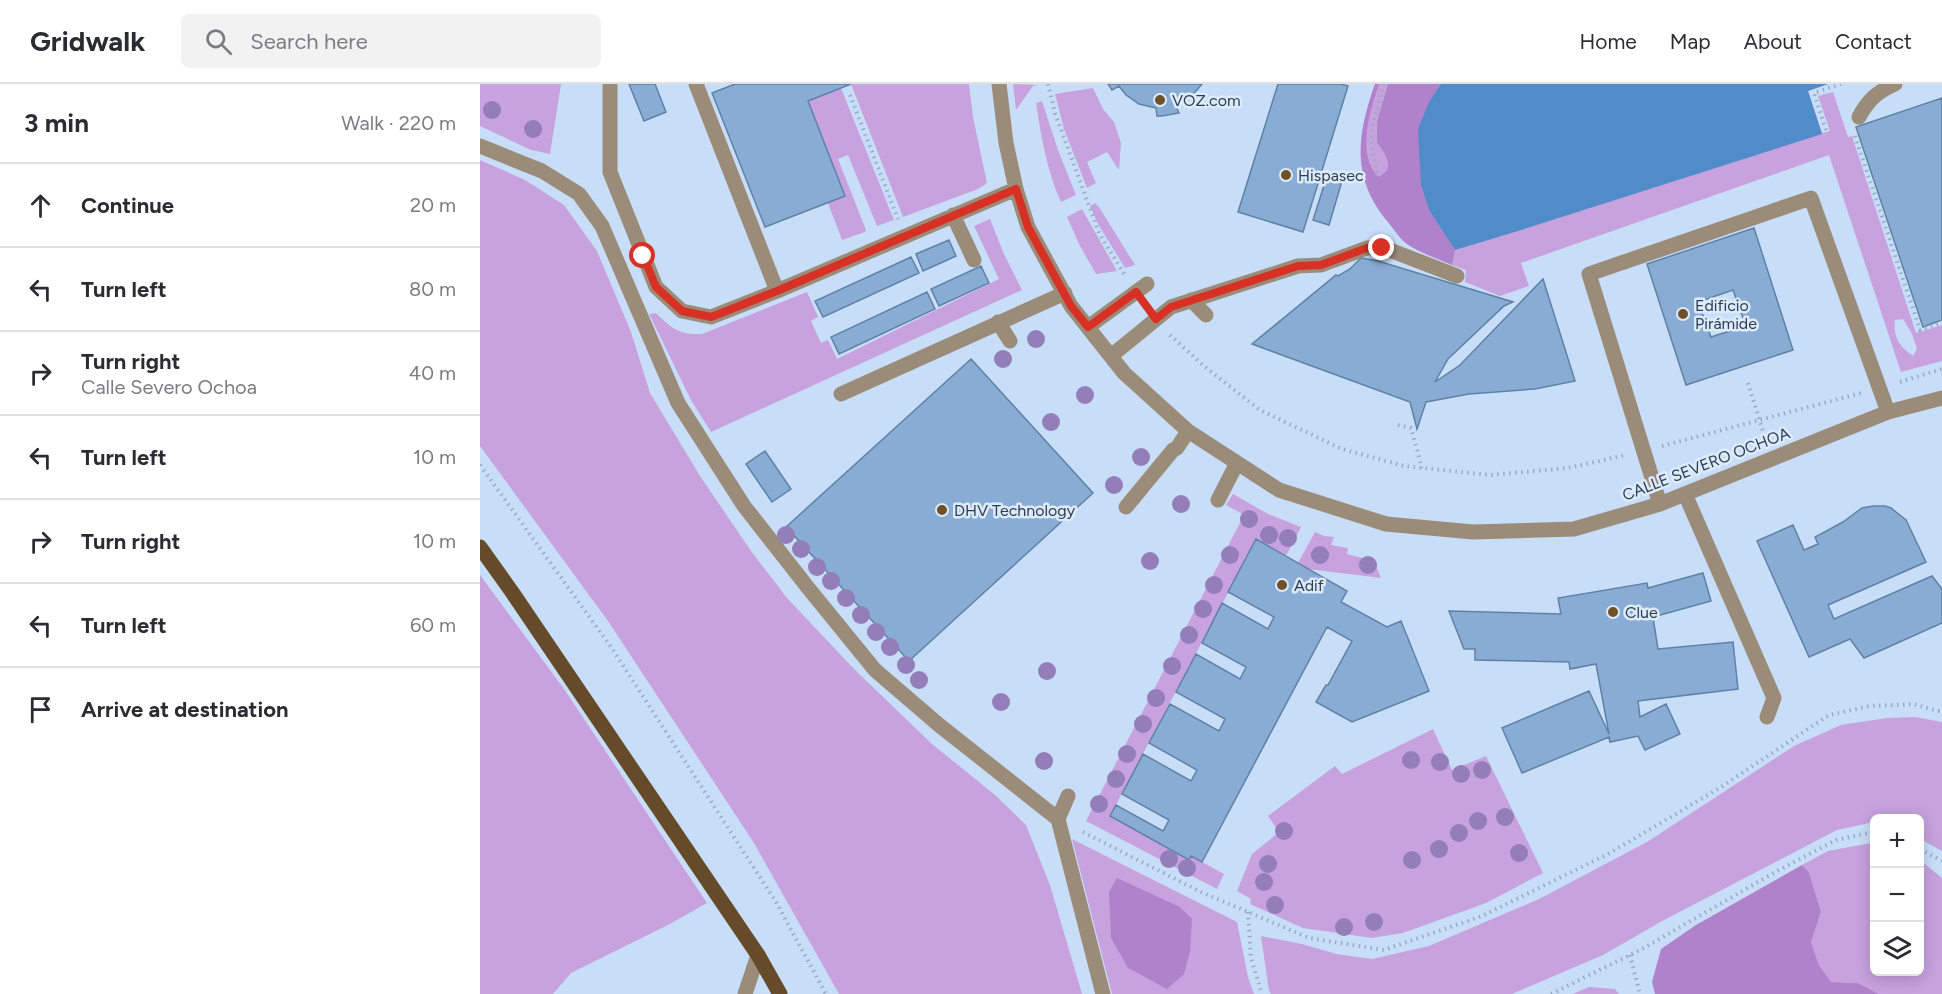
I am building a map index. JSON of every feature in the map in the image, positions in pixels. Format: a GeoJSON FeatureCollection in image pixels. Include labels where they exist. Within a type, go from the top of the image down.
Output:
{"type":"FeatureCollection","features":[{"type":"Feature","properties":{"kind":"main road"},"geometry":{"type":"LineString","coordinates":[[480,548],[758,955],[780,994]]}},
{"type":"Feature","properties":{"kind":"street"},"geometry":{"type":"LineString","coordinates":[[610,84],[610,172],[656,287],[682,311],[711,317],[1016,189]]}},
{"type":"Feature","properties":{"kind":"street"},"geometry":{"type":"LineString","coordinates":[[696,84],[777,291]]}},
{"type":"Feature","properties":{"kind":"street","name":"CALLE SEVERO OCHOA"},"geometry":{"type":"LineString","coordinates":[[999,84],[1006,143],[1016,189],[1028,227],[1071,306],[1124,373],[1188,432],[1279,490],[1386,524],[1473,532],[1574,528],[1660,504],[1888,412],[1942,398]]}},
{"type":"Feature","properties":{"kind":"street"},"geometry":{"type":"LineString","coordinates":[[1859,117],[1866,102],[1895,84]]}},
{"type":"Feature","properties":{"kind":"street"},"geometry":{"type":"LineString","coordinates":[[480,146],[542,171],[579,194],[602,226],[678,404],[744,506],[875,670],[939,725],[1058,819],[1102,994]]}},
{"type":"Feature","properties":{"kind":"street"},"geometry":{"type":"LineString","coordinates":[[1660,504],[1589,274],[1811,198],[1888,412]]}},
{"type":"Feature","properties":{"kind":"street"},"geometry":{"type":"LineString","coordinates":[[953,215],[974,260]]}},
{"type":"Feature","properties":{"kind":"street"},"geometry":{"type":"LineString","coordinates":[[1111,356],[1171,307],[1298,266],[1321,265],[1367,248],[1382,248],[1457,276]]}},
{"type":"Feature","properties":{"kind":"street"},"geometry":{"type":"LineString","coordinates":[[1088,327],[1141,288]]}},
{"type":"Feature","properties":{"kind":"street"},"geometry":{"type":"LineString","coordinates":[[841,394],[1065,293]]}},
{"type":"Feature","properties":{"kind":"street"},"geometry":{"type":"LineString","coordinates":[[1191,300],[1206,315]]}},
{"type":"Feature","properties":{"kind":"street"},"geometry":{"type":"LineString","coordinates":[[998,322],[1010,341]]}},
{"type":"Feature","properties":{"kind":"street"},"geometry":{"type":"LineString","coordinates":[[1126,507],[1188,432]]}},
{"type":"Feature","properties":{"kind":"street"},"geometry":{"type":"LineString","coordinates":[[1218,500],[1237,463]]}},
{"type":"Feature","properties":{"kind":"street"},"geometry":{"type":"LineString","coordinates":[[1685,494],[1774,698],[1767,717]]}},
{"type":"Feature","properties":{"kind":"street"},"geometry":{"type":"LineString","coordinates":[[1058,819],[1068,796]]}},
{"type":"Feature","properties":{"kind":"street"},"geometry":{"type":"LineString","coordinates":[[745,994],[758,955]]}},
{"type":"Feature","properties":{"kind":"path"},"geometry":{"type":"LineString","coordinates":[[1048,84],[1055,113],[1099,233],[1141,288]]}},
{"type":"Feature","properties":{"kind":"path"},"geometry":{"type":"LineString","coordinates":[[1377,173],[1371,140],[1373,123],[1384,84]]}},
{"type":"Feature","properties":{"kind":"path"},"geometry":{"type":"LineString","coordinates":[[1826,130],[1814,93],[1841,84]]}},
{"type":"Feature","properties":{"kind":"path"},"geometry":{"type":"LineString","coordinates":[[850,95],[905,236]]}},
{"type":"Feature","properties":{"kind":"path"},"geometry":{"type":"LineString","coordinates":[[1859,117],[1853,131],[1920,330],[1942,323]]}},
{"type":"Feature","properties":{"kind":"path"},"geometry":{"type":"LineString","coordinates":[[1156,319],[1170,336],[1205,367],[1260,410],[1342,449],[1404,466],[1490,475],[1568,468],[1880,388],[1942,369]]}},
{"type":"Feature","properties":{"kind":"path"},"geometry":{"type":"LineString","coordinates":[[1748,383],[1772,459]]}},
{"type":"Feature","properties":{"kind":"path"},"geometry":{"type":"LineString","coordinates":[[1398,425],[1411,428],[1422,468]]}},
{"type":"Feature","properties":{"kind":"path"},"geometry":{"type":"LineString","coordinates":[[480,465],[611,647],[776,902],[826,994]]}},
{"type":"Feature","properties":{"kind":"path"},"geometry":{"type":"LineString","coordinates":[[1058,819],[1200,892],[1309,938],[1384,950],[1482,916],[1608,854],[1718,789],[1829,715],[1870,706],[1913,704],[1942,712]]}},
{"type":"Feature","properties":{"kind":"path"},"geometry":{"type":"LineString","coordinates":[[1551,994],[1630,955],[1836,840],[1870,833]]}},
{"type":"Feature","properties":{"kind":"path"},"geometry":{"type":"LineString","coordinates":[[1924,851],[1942,861]]}},
{"type":"Feature","properties":{"kind":"path"},"geometry":{"type":"LineString","coordinates":[[1248,912],[1251,958],[1262,994]]}},
{"type":"Feature","properties":{"kind":"path"},"geometry":{"type":"LineString","coordinates":[[1630,955],[1640,994]]}},
{"type":"Feature","properties":{"kind":"shaded area"},"geometry":{"type":"Polygon","coordinates":[[[480,84],[561,84],[550,154],[531,150],[480,126],[480,84]]]}},
{"type":"Feature","properties":{"kind":"shaded area"},"geometry":{"type":"Polygon","coordinates":[[[851,84],[969,84],[973,117],[987,183],[978,189],[903,217],[851,84]]]}},
{"type":"Feature","properties":{"kind":"shaded area"},"geometry":{"type":"Polygon","coordinates":[[[1013,84],[1038,85],[1033,86],[1016,110],[1013,84]]]}},
{"type":"Feature","properties":{"kind":"shaded area"},"geometry":{"type":"Polygon","coordinates":[[[1375,84],[1828,84],[1808,91],[1822,133],[1830,131],[1818,96],[1833,92],[1848,137],[1852,136],[1916,333],[1942,325],[1942,361],[1901,372],[1829,155],[1521,263],[1529,286],[1500,296],[1465,282],[1466,270],[1427,255],[1407,244],[1376,206],[1368,190],[1361,156],[1361,139],[1375,84]],[[1903,319],[1895,320],[1898,341],[1913,356],[1917,349],[1912,334],[1903,319]]]}},
{"type":"Feature","properties":{"kind":"shaded area"},"geometry":{"type":"Polygon","coordinates":[[[1375,84],[1379,84],[1369,119],[1366,144],[1371,167],[1378,177],[1387,170],[1388,166],[1386,156],[1377,143],[1377,122],[1388,84],[1441,84],[1430,100],[1421,185],[1429,210],[1455,250],[1452,265],[1403,241],[1376,206],[1368,189],[1363,172],[1361,138],[1375,84]]]}},
{"type":"Feature","properties":{"kind":"shaded area"},"geometry":{"type":"Polygon","coordinates":[[[841,88],[894,220],[877,226],[848,155],[838,159],[866,230],[842,240],[828,203],[845,196],[808,101],[841,88]]]}},
{"type":"Feature","properties":{"kind":"shaded area"},"geometry":{"type":"Polygon","coordinates":[[[1093,88],[1103,109],[1114,122],[1121,143],[1119,170],[1107,152],[1087,162],[1096,183],[1087,188],[1064,129],[1055,94],[1093,88]]]}},
{"type":"Feature","properties":{"kind":"shaded area"},"geometry":{"type":"Polygon","coordinates":[[[1042,101],[1076,195],[1061,202],[1042,141],[1036,103],[1042,101]]]}},
{"type":"Feature","properties":{"kind":"shaded area"},"geometry":{"type":"Polygon","coordinates":[[[480,160],[525,180],[564,205],[597,251],[631,332],[650,393],[700,476],[751,551],[787,598],[855,670],[932,744],[995,795],[1026,825],[1050,885],[1082,994],[839,994],[754,843],[608,621],[480,446],[480,160]]]}},
{"type":"Feature","properties":{"kind":"shaded area"},"geometry":{"type":"Polygon","coordinates":[[[1095,203],[1135,265],[1125,268],[1098,224],[1090,206],[1095,203]]]}},
{"type":"Feature","properties":{"kind":"shaded area"},"geometry":{"type":"Polygon","coordinates":[[[1082,209],[1117,271],[1096,274],[1079,244],[1067,217],[1082,209]]]}},
{"type":"Feature","properties":{"kind":"shaded area"},"geometry":{"type":"Polygon","coordinates":[[[990,219],[1022,290],[711,432],[691,400],[649,314],[656,313],[672,327],[682,332],[702,334],[807,292],[818,317],[811,321],[821,343],[828,340],[837,359],[999,279],[974,226],[990,219]]]}},
{"type":"Feature","properties":{"kind":"shaded area"},"geometry":{"type":"Polygon","coordinates":[[[1233,494],[1268,514],[1301,527],[1286,556],[1256,540],[1110,816],[1189,860],[1191,856],[1224,874],[1217,889],[1086,821],[1244,515],[1226,505],[1233,494]]]}},
{"type":"Feature","properties":{"kind":"shaded area"},"geometry":{"type":"Polygon","coordinates":[[[1315,532],[1334,537],[1331,545],[1348,548],[1347,554],[1374,561],[1381,578],[1308,569],[1298,563],[1315,532]]]}},
{"type":"Feature","properties":{"kind":"shaded area"},"geometry":{"type":"Polygon","coordinates":[[[480,575],[564,689],[707,903],[571,973],[553,994],[480,994],[480,575]]]}},
{"type":"Feature","properties":{"kind":"shaded area"},"geometry":{"type":"Polygon","coordinates":[[[1915,717],[1942,722],[1942,851],[1924,841],[1924,814],[1870,814],[1870,823],[1837,830],[1664,920],[1603,955],[1512,994],[1271,994],[1269,991],[1261,936],[1336,954],[1372,959],[1429,946],[1539,899],[1647,842],[1794,746],[1841,725],[1887,718],[1915,717]]]}},
{"type":"Feature","properties":{"kind":"shaded area"},"geometry":{"type":"Polygon","coordinates":[[[1433,729],[1452,770],[1486,756],[1543,873],[1486,903],[1403,933],[1372,938],[1303,928],[1250,904],[1251,899],[1237,891],[1252,854],[1279,832],[1268,816],[1335,766],[1342,774],[1433,729]]]}},
{"type":"Feature","properties":{"kind":"shaded area"},"geometry":{"type":"Polygon","coordinates":[[[1072,839],[1237,922],[1248,977],[1254,994],[1112,994],[1072,839]]]}},
{"type":"Feature","properties":{"kind":"shaded area"},"geometry":{"type":"Polygon","coordinates":[[[1870,843],[1870,976],[1924,976],[1924,863],[1942,878],[1942,994],[1879,994],[1858,983],[1831,982],[1819,965],[1811,942],[1821,912],[1809,872],[1802,865],[1828,851],[1870,843]]]}},
{"type":"Feature","properties":{"kind":"shaded area"},"geometry":{"type":"Polygon","coordinates":[[[1802,865],[1809,872],[1821,912],[1811,942],[1819,965],[1831,982],[1858,983],[1879,994],[1655,994],[1652,982],[1661,949],[1696,925],[1802,865]]]}},
{"type":"Feature","properties":{"kind":"shaded area"},"geometry":{"type":"Polygon","coordinates":[[[1117,878],[1180,907],[1192,919],[1190,951],[1184,974],[1167,989],[1128,968],[1111,938],[1109,892],[1117,878]]]}},
{"type":"Feature","properties":{"kind":"shaded area"},"geometry":{"type":"Polygon","coordinates":[[[1589,987],[1615,989],[1619,994],[1573,994],[1589,987]]]}},
{"type":"Feature","properties":{"kind":"water"},"geometry":{"type":"Polygon","coordinates":[[[1441,84],[1828,84],[1808,91],[1822,134],[1455,250],[1429,210],[1421,185],[1418,129],[1430,100],[1441,84]]]}},
{"type":"Feature","properties":{"kind":"building"},"geometry":{"type":"Polygon","coordinates":[[[629,84],[655,84],[666,112],[644,121],[629,84]]]}},
{"type":"Feature","properties":{"kind":"building"},"geometry":{"type":"Polygon","coordinates":[[[735,84],[851,84],[808,101],[845,196],[765,227],[712,93],[735,84]]]}},
{"type":"Feature","properties":{"kind":"building","name":"VOZ.com"},"geometry":{"type":"Polygon","coordinates":[[[1108,84],[1202,84],[1192,96],[1176,106],[1179,113],[1157,116],[1156,108],[1139,104],[1126,95],[1119,86],[1112,90],[1108,84]]]}},
{"type":"Feature","properties":{"kind":"building"},"geometry":{"type":"Polygon","coordinates":[[[1278,84],[1348,86],[1303,232],[1238,212],[1278,84]]]}},
{"type":"Feature","properties":{"kind":"building"},"geometry":{"type":"Polygon","coordinates":[[[1942,98],[1942,320],[1923,327],[1856,127],[1942,98]]]}},
{"type":"Feature","properties":{"kind":"building"},"geometry":{"type":"Polygon","coordinates":[[[1327,176],[1342,181],[1329,225],[1313,220],[1327,176]]]}},
{"type":"Feature","properties":{"kind":"building","name":"Edificio Pirámide"},"geometry":{"type":"Polygon","coordinates":[[[1754,228],[1793,350],[1686,385],[1647,264],[1754,228]],[[1733,290],[1698,302],[1711,337],[1746,326],[1733,290]]]}},
{"type":"Feature","properties":{"kind":"building"},"geometry":{"type":"Polygon","coordinates":[[[949,240],[956,256],[923,271],[916,254],[949,240]]]}},
{"type":"Feature","properties":{"kind":"building"},"geometry":{"type":"Polygon","coordinates":[[[911,257],[919,273],[823,317],[815,301],[911,257]]]}},
{"type":"Feature","properties":{"kind":"building"},"geometry":{"type":"Polygon","coordinates":[[[1361,258],[1378,261],[1513,302],[1504,306],[1448,359],[1435,382],[1460,365],[1543,279],[1575,381],[1535,389],[1469,394],[1426,402],[1417,429],[1410,402],[1252,344],[1336,275],[1350,269],[1361,258]]]}},
{"type":"Feature","properties":{"kind":"building"},"geometry":{"type":"Polygon","coordinates":[[[981,266],[989,283],[939,306],[931,289],[981,266]]]}},
{"type":"Feature","properties":{"kind":"building"},"geometry":{"type":"Polygon","coordinates":[[[927,292],[935,309],[839,354],[831,337],[927,292]]]}},
{"type":"Feature","properties":{"kind":"building"},"geometry":{"type":"Polygon","coordinates":[[[971,359],[1093,493],[909,661],[786,527],[971,359]]]}},
{"type":"Feature","properties":{"kind":"building"},"geometry":{"type":"Polygon","coordinates":[[[765,451],[791,489],[772,502],[746,464],[765,451]]]}},
{"type":"Feature","properties":{"kind":"building"},"geometry":{"type":"Polygon","coordinates":[[[1873,506],[1891,508],[1906,520],[1926,562],[1828,605],[1834,619],[1932,576],[1942,589],[1942,623],[1864,658],[1850,639],[1809,657],[1757,541],[1793,525],[1804,550],[1818,544],[1815,537],[1843,522],[1862,508],[1873,506]]]}},
{"type":"Feature","properties":{"kind":"building"},"geometry":{"type":"Polygon","coordinates":[[[1256,539],[1347,591],[1341,602],[1387,627],[1401,621],[1429,691],[1352,722],[1316,702],[1352,641],[1327,627],[1202,862],[1191,856],[1189,860],[1110,816],[1116,805],[1163,831],[1169,820],[1122,794],[1143,754],[1191,781],[1197,770],[1149,743],[1170,704],[1219,731],[1225,719],[1176,692],[1196,654],[1240,679],[1246,667],[1202,643],[1222,603],[1268,629],[1274,617],[1228,592],[1256,539]]]}},
{"type":"Feature","properties":{"kind":"building"},"geometry":{"type":"Polygon","coordinates":[[[1703,573],[1711,601],[1653,617],[1658,649],[1733,642],[1738,689],[1638,701],[1640,717],[1666,704],[1680,734],[1645,750],[1638,736],[1610,742],[1609,737],[1522,773],[1502,728],[1589,691],[1609,734],[1596,664],[1570,669],[1569,662],[1475,660],[1475,649],[1464,649],[1449,611],[1561,614],[1558,598],[1647,583],[1648,588],[1703,573]]]}},
{"type":"Feature","properties":{"kind":"place","name":"VOZ.com"},"geometry":{"type":"Point","coordinates":[1160,100]}},
{"type":"Feature","properties":{"kind":"place","name":"Hispasec"},"geometry":{"type":"Point","coordinates":[1286,175]}},
{"type":"Feature","properties":{"kind":"place","name":"Edificio Pirámide"},"geometry":{"type":"Point","coordinates":[1683,314]}},
{"type":"Feature","properties":{"kind":"place","name":"DHV Technology"},"geometry":{"type":"Point","coordinates":[942,510]}},
{"type":"Feature","properties":{"kind":"place","name":"Adif"},"geometry":{"type":"Point","coordinates":[1282,585]}},
{"type":"Feature","properties":{"kind":"place","name":"Clue"},"geometry":{"type":"Point","coordinates":[1613,612]}},
{"type":"Feature","properties":{"kind":"route"},"geometry":{"type":"LineString","coordinates":[[643,256],[656,287],[682,311],[711,317],[1016,189],[1028,227],[1071,306],[1088,327],[1136,292],[1156,319],[1171,307],[1298,266],[1321,265],[1367,248],[1382,248]]}}]}
